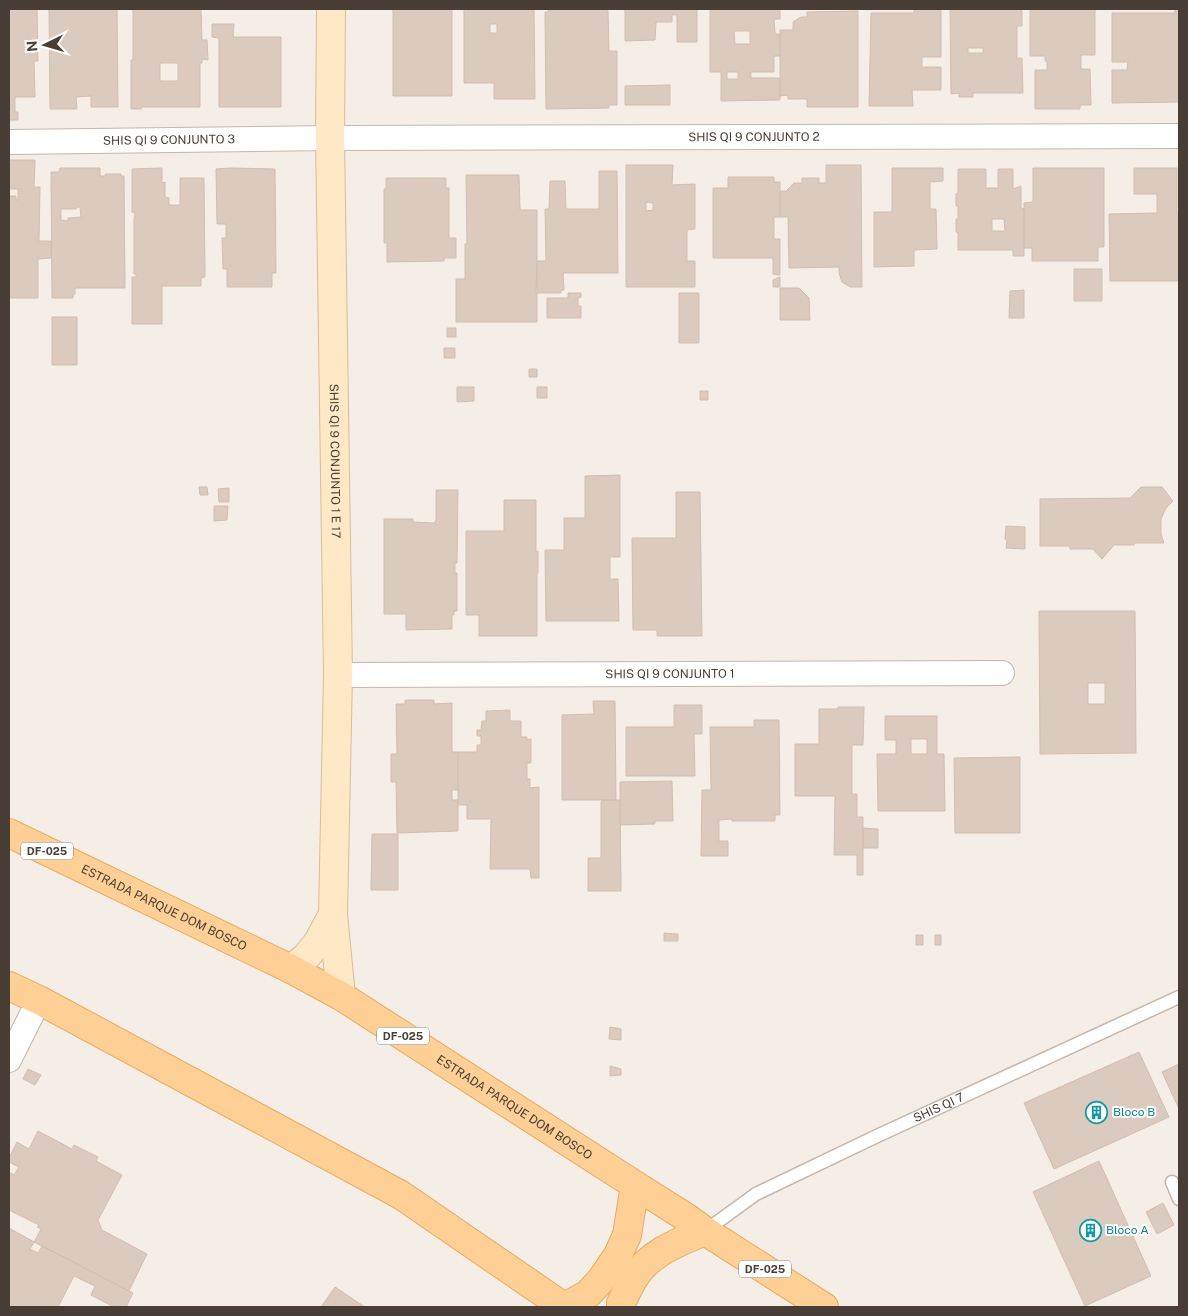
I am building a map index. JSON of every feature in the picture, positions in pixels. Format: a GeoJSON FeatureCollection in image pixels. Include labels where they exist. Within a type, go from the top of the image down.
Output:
{"type":"FeatureCollection","features":[{"type":"Feature","properties":{"kind":"main road","name":"ESTRADA PARQUE DOM BOSCO"},"geometry":{"type":"LineString","coordinates":[[9,832],[292,969],[341,996],[824,1307]]}},
{"type":"Feature","properties":{"kind":"main road"},"geometry":{"type":"LineString","coordinates":[[9,986],[39,1000],[401,1196],[565,1307],[588,1294],[601,1280],[618,1255],[628,1235],[635,1186]]}},
{"type":"Feature","properties":{"kind":"main road"},"geometry":{"type":"LineString","coordinates":[[621,1307],[621,1303],[634,1277],[646,1264],[660,1252],[706,1231]]}},
{"type":"Feature","properties":{"kind":"street","name":"SHIS QI 9 CONJUNTO 1 E 17"},"geometry":{"type":"LineString","coordinates":[[331,9],[330,138],[338,675],[332,914],[341,996]]}},
{"type":"Feature","properties":{"kind":"street","name":"SHIS QI 9 CONJUNTO 2"},"geometry":{"type":"LineString","coordinates":[[330,138],[1179,136]]}},
{"type":"Feature","properties":{"kind":"street","name":"SHIS QI 9 CONJUNTO 3"},"geometry":{"type":"LineString","coordinates":[[9,142],[330,138]]}},
{"type":"Feature","properties":{"kind":"street","name":"SHIS QI 9 CONJUNTO 1"},"geometry":{"type":"LineString","coordinates":[[338,675],[1002,673]]}},
{"type":"Feature","properties":{"kind":"street","name":"SHIS QI 9 CONJUNTO 1 E 17"},"geometry":{"type":"LineString","coordinates":[[292,969],[307,956],[318,942],[332,914]]}},
{"type":"Feature","properties":{"kind":"street"},"geometry":{"type":"LineString","coordinates":[[9,1060],[39,1000]]}},
{"type":"Feature","properties":{"kind":"lane","name":"SHIS QI 7"},"geometry":{"type":"LineString","coordinates":[[706,1231],[756,1194],[1179,997]]}},
{"type":"Feature","properties":{"kind":"lane"},"geometry":{"type":"LineString","coordinates":[[1172,1182],[1179,1199]]}},
{"type":"Feature","properties":{"kind":"building"},"geometry":{"type":"Polygon","coordinates":[[[9,9],[37,9],[38,61],[34,61],[35,97],[15,97],[15,112],[18,112],[18,120],[9,120],[9,9]]]}},
{"type":"Feature","properties":{"kind":"building"},"geometry":{"type":"Polygon","coordinates":[[[49,9],[117,9],[118,107],[91,107],[91,96],[76,97],[77,109],[50,109],[49,9]]]}},
{"type":"Feature","properties":{"kind":"building"},"geometry":{"type":"Polygon","coordinates":[[[133,9],[201,9],[202,40],[207,40],[208,60],[202,59],[202,63],[200,63],[200,107],[142,107],[141,109],[131,109],[131,60],[133,60],[133,9]],[[160,63],[160,81],[178,81],[178,63],[160,63]]]}},
{"type":"Feature","properties":{"kind":"building"},"geometry":{"type":"Polygon","coordinates":[[[393,9],[452,9],[452,96],[393,96],[393,9]]]}},
{"type":"Feature","properties":{"kind":"building"},"geometry":{"type":"Polygon","coordinates":[[[464,9],[534,9],[535,99],[494,99],[494,83],[464,83],[464,9]],[[490,24],[490,33],[497,33],[497,24],[490,24]]]}},
{"type":"Feature","properties":{"kind":"building"},"geometry":{"type":"Polygon","coordinates":[[[548,9],[607,9],[609,51],[617,51],[617,105],[609,105],[609,108],[546,109],[545,12],[548,12],[548,9]]]}},
{"type":"Feature","properties":{"kind":"building"},"geometry":{"type":"Polygon","coordinates":[[[625,9],[697,9],[697,42],[677,42],[677,15],[672,15],[672,22],[656,22],[655,40],[625,41],[625,9]]]}},
{"type":"Feature","properties":{"kind":"building"},"geometry":{"type":"Polygon","coordinates":[[[710,9],[780,9],[780,19],[774,19],[775,34],[780,34],[780,56],[774,56],[774,72],[751,72],[751,78],[780,78],[780,100],[721,101],[721,72],[710,72],[710,9]],[[734,31],[735,44],[750,44],[750,31],[734,31]],[[727,72],[727,79],[738,79],[738,72],[727,72]]]}},
{"type":"Feature","properties":{"kind":"building"},"geometry":{"type":"Polygon","coordinates":[[[914,9],[941,9],[941,57],[922,57],[922,67],[941,67],[941,90],[912,90],[913,106],[869,106],[871,13],[914,13],[914,9]]]}},
{"type":"Feature","properties":{"kind":"building"},"geometry":{"type":"Polygon","coordinates":[[[950,9],[1022,9],[1022,26],[1017,26],[1017,58],[1022,58],[1023,93],[973,93],[973,97],[959,97],[959,93],[951,94],[950,9]],[[968,48],[968,53],[983,53],[983,48],[968,48]]]}},
{"type":"Feature","properties":{"kind":"building"},"geometry":{"type":"Polygon","coordinates":[[[1030,9],[1095,9],[1095,55],[1081,55],[1081,69],[1090,69],[1091,105],[1080,105],[1080,109],[1035,109],[1035,70],[1047,70],[1047,61],[1045,61],[1045,56],[1030,56],[1030,9]]]}},
{"type":"Feature","properties":{"kind":"building"},"geometry":{"type":"Polygon","coordinates":[[[1175,9],[1179,9],[1179,102],[1112,103],[1112,70],[1127,70],[1128,62],[1112,62],[1112,13],[1175,13],[1175,9]]]}},
{"type":"Feature","properties":{"kind":"building"},"geometry":{"type":"Polygon","coordinates":[[[858,11],[858,107],[807,107],[807,99],[788,99],[788,95],[780,96],[780,30],[793,30],[793,22],[801,17],[807,17],[807,12],[858,11]]]}},
{"type":"Feature","properties":{"kind":"building"},"geometry":{"type":"Polygon","coordinates":[[[212,24],[234,24],[233,37],[281,37],[281,107],[219,107],[219,38],[212,37],[212,24]]]}},
{"type":"Feature","properties":{"kind":"building"},"geometry":{"type":"Polygon","coordinates":[[[670,85],[670,105],[625,105],[625,86],[670,85]]]}},
{"type":"Feature","properties":{"kind":"building"},"geometry":{"type":"Polygon","coordinates":[[[9,160],[35,160],[34,187],[40,187],[39,241],[51,241],[51,258],[38,259],[38,298],[9,298],[9,196],[16,196],[16,200],[18,200],[18,189],[9,189],[9,160]]]}},
{"type":"Feature","properties":{"kind":"building"},"geometry":{"type":"Polygon","coordinates":[[[626,165],[673,165],[672,185],[695,184],[695,229],[687,230],[687,261],[695,261],[695,287],[626,287],[626,165]],[[646,202],[646,211],[653,210],[653,203],[646,202]]]}},
{"type":"Feature","properties":{"kind":"building"},"geometry":{"type":"Polygon","coordinates":[[[826,165],[861,165],[862,287],[850,287],[842,282],[839,267],[789,268],[788,217],[780,217],[780,191],[787,191],[794,183],[802,183],[802,178],[819,178],[819,183],[826,183],[826,165]]]}},
{"type":"Feature","properties":{"kind":"building"},"geometry":{"type":"Polygon","coordinates":[[[60,168],[100,168],[100,176],[105,176],[105,174],[121,174],[121,176],[124,176],[125,288],[75,288],[73,298],[52,298],[51,172],[59,172],[60,168]],[[80,207],[76,209],[61,209],[61,220],[68,221],[68,218],[81,217],[80,207]]]}},
{"type":"Feature","properties":{"kind":"building"},"geometry":{"type":"Polygon","coordinates":[[[162,168],[162,183],[165,182],[165,197],[169,198],[169,205],[180,205],[180,178],[204,178],[205,277],[201,278],[201,286],[162,286],[162,324],[132,324],[132,277],[136,277],[136,274],[134,274],[135,213],[132,212],[132,169],[162,168]]]}},
{"type":"Feature","properties":{"kind":"building"},"geometry":{"type":"Polygon","coordinates":[[[892,168],[943,168],[943,181],[930,182],[930,209],[936,209],[937,249],[914,250],[914,266],[874,267],[874,212],[892,212],[892,168]]]}},
{"type":"Feature","properties":{"kind":"building"},"geometry":{"type":"Polygon","coordinates":[[[1033,168],[1104,168],[1104,247],[1098,247],[1098,261],[1032,261],[1032,248],[1024,248],[1024,203],[1033,202],[1033,168]]]}},
{"type":"Feature","properties":{"kind":"building"},"geometry":{"type":"Polygon","coordinates":[[[1134,168],[1177,168],[1179,281],[1110,281],[1109,214],[1157,213],[1157,194],[1134,194],[1134,168]]]}},
{"type":"Feature","properties":{"kind":"building"},"geometry":{"type":"Polygon","coordinates":[[[216,169],[275,169],[276,273],[272,273],[272,287],[227,287],[227,269],[223,269],[222,238],[226,238],[226,224],[217,224],[216,169]]]}},
{"type":"Feature","properties":{"kind":"building"},"geometry":{"type":"Polygon","coordinates":[[[958,169],[986,169],[986,188],[998,188],[998,169],[1013,169],[1013,189],[1021,186],[1021,208],[1024,209],[1024,256],[1013,256],[1013,250],[958,250],[956,219],[958,219],[958,206],[956,206],[956,194],[958,193],[958,169]],[[992,219],[992,231],[1005,231],[1004,219],[992,219]]]}},
{"type":"Feature","properties":{"kind":"building"},"geometry":{"type":"Polygon","coordinates":[[[599,171],[617,171],[618,273],[563,273],[564,290],[561,290],[561,293],[536,293],[537,261],[546,261],[545,209],[549,209],[550,181],[565,181],[566,209],[599,209],[599,171]]]}},
{"type":"Feature","properties":{"kind":"building"},"geometry":{"type":"Polygon","coordinates":[[[466,175],[519,175],[520,210],[537,210],[537,322],[456,322],[456,279],[465,279],[465,244],[467,244],[466,175]]]}},
{"type":"Feature","properties":{"kind":"building"},"geometry":{"type":"Polygon","coordinates":[[[728,177],[774,177],[774,182],[780,182],[780,217],[774,217],[774,239],[780,239],[780,275],[773,274],[773,258],[713,258],[713,188],[728,188],[728,177]]]}},
{"type":"Feature","properties":{"kind":"building"},"geometry":{"type":"Polygon","coordinates":[[[386,178],[446,178],[446,188],[449,188],[449,238],[456,238],[456,258],[444,258],[444,261],[387,262],[387,243],[384,243],[384,189],[386,189],[386,178]]]}},
{"type":"Feature","properties":{"kind":"building"},"geometry":{"type":"Polygon","coordinates":[[[1074,269],[1102,269],[1102,301],[1074,301],[1074,269]]]}},
{"type":"Feature","properties":{"kind":"building"},"geometry":{"type":"Polygon","coordinates":[[[780,277],[780,287],[773,287],[773,280],[780,277]]]}},
{"type":"Feature","properties":{"kind":"building"},"geometry":{"type":"Polygon","coordinates":[[[780,288],[799,288],[809,298],[810,320],[780,320],[780,288]]]}},
{"type":"Feature","properties":{"kind":"building"},"geometry":{"type":"Polygon","coordinates":[[[1024,290],[1024,318],[1009,318],[1010,291],[1024,290]]]}},
{"type":"Feature","properties":{"kind":"building"},"geometry":{"type":"Polygon","coordinates":[[[568,293],[581,293],[581,297],[578,298],[578,306],[581,306],[581,318],[547,318],[547,298],[568,298],[568,293]]]}},
{"type":"Feature","properties":{"kind":"building"},"geometry":{"type":"Polygon","coordinates":[[[679,293],[699,293],[699,343],[679,343],[679,293]]]}},
{"type":"Feature","properties":{"kind":"building"},"geometry":{"type":"Polygon","coordinates":[[[52,317],[77,317],[77,365],[52,365],[52,317]]]}},
{"type":"Feature","properties":{"kind":"building"},"geometry":{"type":"Polygon","coordinates":[[[447,328],[456,328],[456,337],[447,337],[447,328]]]}},
{"type":"Feature","properties":{"kind":"building"},"geometry":{"type":"Polygon","coordinates":[[[444,348],[455,348],[455,358],[444,358],[444,348]]]}},
{"type":"Feature","properties":{"kind":"building"},"geometry":{"type":"Polygon","coordinates":[[[529,369],[537,369],[537,377],[529,377],[529,369]]]}},
{"type":"Feature","properties":{"kind":"building"},"geometry":{"type":"Polygon","coordinates":[[[457,387],[474,387],[474,401],[457,402],[457,387]]]}},
{"type":"Feature","properties":{"kind":"building"},"geometry":{"type":"Polygon","coordinates":[[[537,387],[547,387],[547,398],[537,398],[537,387]]]}},
{"type":"Feature","properties":{"kind":"building"},"geometry":{"type":"Polygon","coordinates":[[[700,391],[708,391],[708,400],[700,400],[700,391]]]}},
{"type":"Feature","properties":{"kind":"building"},"geometry":{"type":"Polygon","coordinates":[[[620,475],[620,557],[610,557],[610,579],[618,579],[619,621],[546,621],[545,550],[564,550],[564,518],[585,518],[585,476],[620,475]]]}},
{"type":"Feature","properties":{"kind":"building"},"geometry":{"type":"Polygon","coordinates":[[[199,487],[207,487],[208,495],[200,495],[199,487]]]}},
{"type":"Feature","properties":{"kind":"building"},"geometry":{"type":"Polygon","coordinates":[[[1141,487],[1162,487],[1173,501],[1166,508],[1161,519],[1161,534],[1164,543],[1114,545],[1102,559],[1093,549],[1070,549],[1070,546],[1040,546],[1040,499],[1130,498],[1141,487]]]}},
{"type":"Feature","properties":{"kind":"building"},"geometry":{"type":"Polygon","coordinates":[[[229,488],[229,502],[219,502],[218,489],[229,488]]]}},
{"type":"Feature","properties":{"kind":"building"},"geometry":{"type":"Polygon","coordinates":[[[436,490],[458,490],[457,563],[455,563],[455,573],[457,573],[457,611],[454,611],[454,615],[452,615],[452,629],[406,630],[406,614],[384,614],[384,519],[413,519],[413,522],[434,523],[436,520],[436,490]]]}},
{"type":"Feature","properties":{"kind":"building"},"geometry":{"type":"Polygon","coordinates":[[[676,492],[700,492],[702,636],[657,636],[657,630],[633,630],[632,538],[676,538],[676,492]]]}},
{"type":"Feature","properties":{"kind":"building"},"geometry":{"type":"Polygon","coordinates":[[[504,500],[536,500],[536,552],[538,551],[537,636],[479,636],[479,615],[466,615],[466,531],[504,531],[504,500]]]}},
{"type":"Feature","properties":{"kind":"building"},"geometry":{"type":"Polygon","coordinates":[[[214,506],[228,506],[227,520],[214,521],[214,506]]]}},
{"type":"Feature","properties":{"kind":"building"},"geometry":{"type":"Polygon","coordinates":[[[1006,526],[1025,527],[1025,549],[1006,548],[1006,526]]]}},
{"type":"Feature","properties":{"kind":"building"},"geometry":{"type":"Polygon","coordinates":[[[1039,611],[1135,611],[1136,753],[1040,754],[1039,611]],[[1088,683],[1088,704],[1105,704],[1105,683],[1088,683]]]}},
{"type":"Feature","properties":{"kind":"building"},"geometry":{"type":"Polygon","coordinates":[[[405,700],[434,700],[434,704],[452,703],[452,752],[458,752],[458,790],[452,790],[452,800],[458,800],[458,831],[397,833],[396,782],[391,782],[391,754],[397,754],[396,704],[405,704],[405,700]]]}},
{"type":"Feature","properties":{"kind":"building"},"geometry":{"type":"Polygon","coordinates":[[[593,701],[615,701],[616,800],[562,800],[562,715],[594,714],[593,701]]]}},
{"type":"Feature","properties":{"kind":"building"},"geometry":{"type":"Polygon","coordinates":[[[674,705],[702,705],[702,734],[694,734],[695,776],[626,776],[626,727],[674,727],[674,705]]]}},
{"type":"Feature","properties":{"kind":"building"},"geometry":{"type":"Polygon","coordinates":[[[838,707],[864,707],[863,745],[852,745],[852,794],[857,794],[857,817],[863,817],[863,875],[857,875],[857,855],[834,855],[835,796],[795,796],[795,744],[819,744],[819,709],[838,709],[838,707]]]}},
{"type":"Feature","properties":{"kind":"building"},"geometry":{"type":"Polygon","coordinates":[[[510,710],[510,721],[521,721],[521,737],[527,737],[527,740],[531,739],[531,763],[527,763],[527,779],[530,779],[530,788],[539,787],[539,878],[531,878],[530,869],[490,869],[491,819],[467,819],[467,805],[458,805],[458,752],[477,752],[477,745],[481,745],[481,736],[477,736],[477,730],[481,730],[482,721],[486,721],[486,711],[510,710]]]}},
{"type":"Feature","properties":{"kind":"building"},"geometry":{"type":"Polygon","coordinates":[[[885,716],[937,716],[937,754],[944,754],[945,811],[878,811],[877,754],[896,754],[896,740],[885,740],[885,716]],[[911,739],[911,754],[927,754],[927,739],[911,739]]]}},
{"type":"Feature","properties":{"kind":"building"},"geometry":{"type":"Polygon","coordinates":[[[754,720],[779,720],[780,815],[775,815],[775,821],[719,820],[719,841],[728,841],[728,856],[701,856],[702,790],[711,790],[710,727],[754,727],[754,720]]]}},
{"type":"Feature","properties":{"kind":"building"},"geometry":{"type":"Polygon","coordinates":[[[1020,757],[1020,833],[955,833],[954,758],[1020,757]]]}},
{"type":"Feature","properties":{"kind":"building"},"geometry":{"type":"Polygon","coordinates":[[[672,781],[673,821],[655,821],[655,824],[620,825],[620,782],[672,781]]]}},
{"type":"Feature","properties":{"kind":"building"},"geometry":{"type":"Polygon","coordinates":[[[603,800],[620,800],[621,891],[588,891],[588,858],[601,858],[601,802],[603,800]]]}},
{"type":"Feature","properties":{"kind":"building"},"geometry":{"type":"Polygon","coordinates":[[[863,828],[878,829],[878,848],[863,848],[863,828]]]}},
{"type":"Feature","properties":{"kind":"building"},"geometry":{"type":"Polygon","coordinates":[[[372,834],[398,834],[398,890],[371,890],[372,834]]]}},
{"type":"Feature","properties":{"kind":"building"},"geometry":{"type":"Polygon","coordinates":[[[664,933],[678,934],[678,941],[664,941],[664,933]]]}},
{"type":"Feature","properties":{"kind":"building"},"geometry":{"type":"Polygon","coordinates":[[[916,935],[923,935],[923,945],[916,945],[916,935]]]}},
{"type":"Feature","properties":{"kind":"building"},"geometry":{"type":"Polygon","coordinates":[[[935,935],[941,935],[941,945],[935,945],[935,935]]]}},
{"type":"Feature","properties":{"kind":"building"},"geometry":{"type":"Polygon","coordinates":[[[610,1027],[621,1029],[621,1040],[609,1039],[610,1027]]]}},
{"type":"Feature","properties":{"kind":"building","name":"Bloco B"},"geometry":{"type":"Polygon","coordinates":[[[1139,1052],[1169,1117],[1054,1169],[1024,1103],[1139,1052]]]}},
{"type":"Feature","properties":{"kind":"building"},"geometry":{"type":"Polygon","coordinates":[[[1179,1064],[1179,1109],[1162,1072],[1179,1064]]]}},
{"type":"Feature","properties":{"kind":"building"},"geometry":{"type":"Polygon","coordinates":[[[610,1066],[621,1069],[621,1075],[610,1076],[610,1066]]]}},
{"type":"Feature","properties":{"kind":"building"},"geometry":{"type":"Polygon","coordinates":[[[28,1069],[41,1075],[35,1085],[23,1079],[28,1069]]]}},
{"type":"Feature","properties":{"kind":"building"},"geometry":{"type":"Polygon","coordinates":[[[38,1131],[72,1149],[74,1145],[98,1157],[96,1161],[122,1175],[98,1220],[102,1230],[147,1254],[129,1291],[34,1242],[41,1229],[37,1227],[39,1225],[9,1210],[9,1172],[14,1175],[19,1167],[9,1162],[9,1158],[17,1142],[29,1149],[38,1131]]]}},
{"type":"Feature","properties":{"kind":"building","name":"Bloco A"},"geometry":{"type":"Polygon","coordinates":[[[1099,1161],[1151,1276],[1085,1306],[1033,1192],[1099,1161]]]}},
{"type":"Feature","properties":{"kind":"building"},"geometry":{"type":"Polygon","coordinates":[[[1163,1203],[1174,1225],[1157,1234],[1146,1212],[1163,1203]]]}},
{"type":"Feature","properties":{"kind":"building"},"geometry":{"type":"Polygon","coordinates":[[[9,1228],[34,1242],[30,1249],[38,1253],[42,1246],[133,1293],[126,1307],[114,1307],[91,1295],[95,1286],[74,1276],[58,1307],[9,1307],[9,1228]]]}},
{"type":"Feature","properties":{"kind":"building"},"geometry":{"type":"Polygon","coordinates":[[[335,1287],[365,1307],[321,1307],[335,1287]]]}},
{"type":"Feature","properties":{"kind":"place","name":"Bloco B"},"geometry":{"type":"Point","coordinates":[1097,1112]}},
{"type":"Feature","properties":{"kind":"place","name":"Bloco A"},"geometry":{"type":"Point","coordinates":[1090,1230]}}]}
